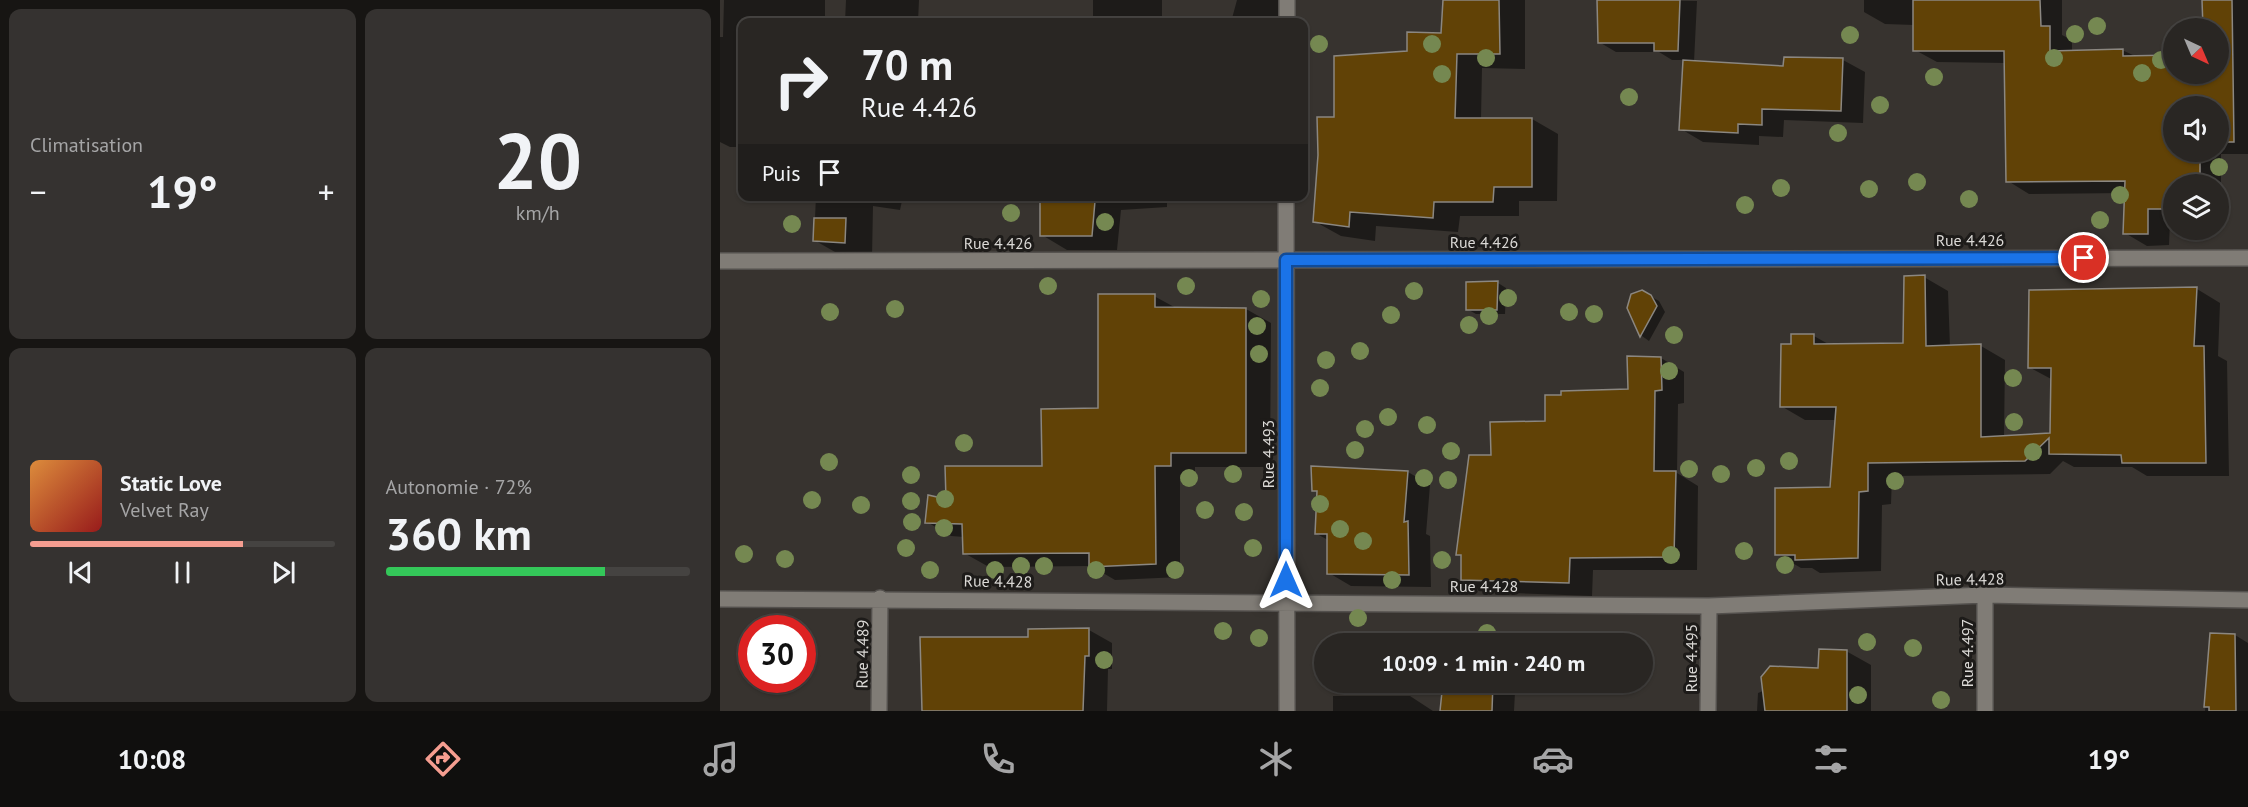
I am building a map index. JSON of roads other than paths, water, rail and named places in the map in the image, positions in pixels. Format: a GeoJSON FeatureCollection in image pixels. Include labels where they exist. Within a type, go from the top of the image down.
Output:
{"type":"FeatureCollection","features":[{"type":"Feature","properties":{"kind":"street"},"geometry":{"type":"LineString","coordinates":[[1287,0],[1287,18]]}},
{"type":"Feature","properties":{"kind":"street","name":"Rue 4.493"},"geometry":{"type":"LineString","coordinates":[[1286,201],[1287,711]]}},
{"type":"Feature","properties":{"kind":"street","name":"Rue 4.426"},"geometry":{"type":"LineString","coordinates":[[720,261],[2248,258]]}},
{"type":"Feature","properties":{"kind":"street","name":"Rue 4.428"},"geometry":{"type":"LineString","coordinates":[[720,599],[880,598],[1709,606],[1985,596],[2248,600]]}},
{"type":"Feature","properties":{"kind":"street","name":"Rue 4.497"},"geometry":{"type":"LineString","coordinates":[[1985,596],[1985,711]]}},
{"type":"Feature","properties":{"kind":"street","name":"Rue 4.489"},"geometry":{"type":"LineString","coordinates":[[879,711],[880,598]]}},
{"type":"Feature","properties":{"kind":"street","name":"Rue 4.495"},"geometry":{"type":"LineString","coordinates":[[1708,711],[1709,606]]}}]}
